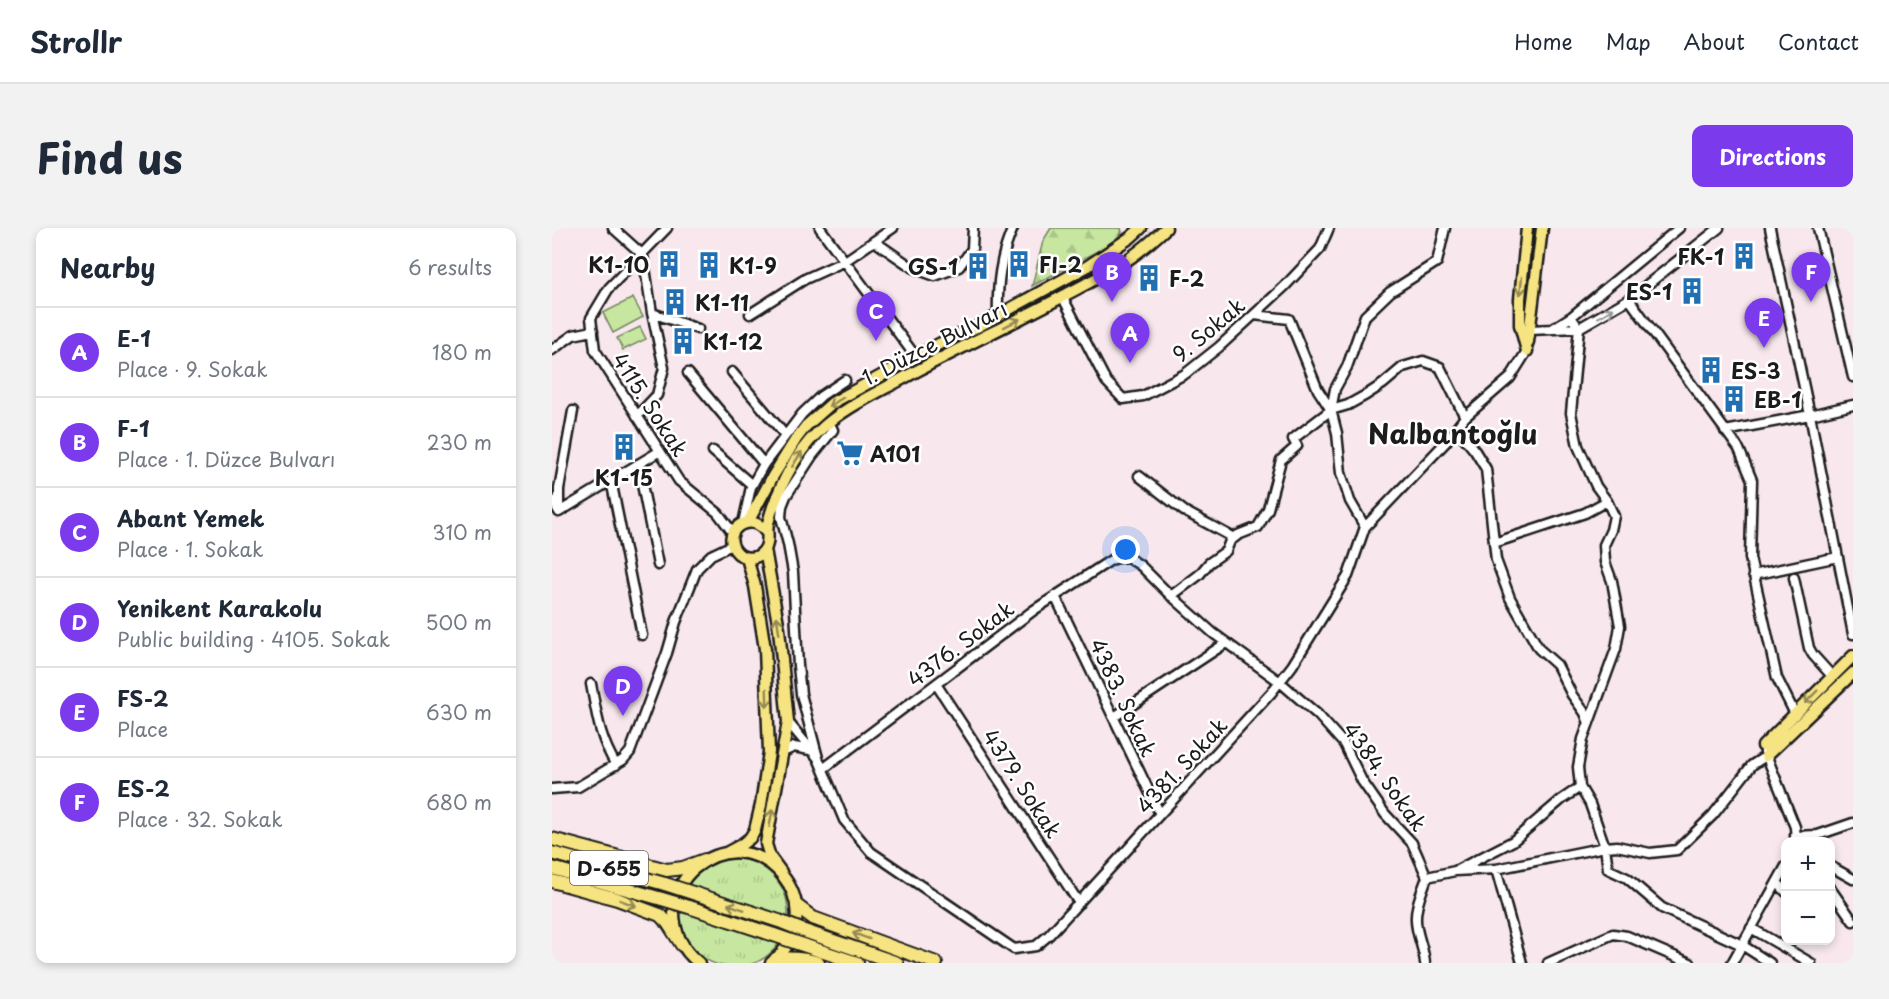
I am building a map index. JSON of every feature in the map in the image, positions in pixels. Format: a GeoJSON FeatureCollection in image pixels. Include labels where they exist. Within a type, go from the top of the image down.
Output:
{"type":"FeatureCollection","features":[{"type":"Feature","properties":{"kind":"highway"},"geometry":{"type":"LineString","coordinates":[[552,838],[667,870],[683,868],[705,860]]}},
{"type":"Feature","properties":{"kind":"highway","name":"D-655"},"geometry":{"type":"LineString","coordinates":[[552,853],[665,884],[897,963]]}},
{"type":"Feature","properties":{"kind":"highway","name":"D-655"},"geometry":{"type":"LineString","coordinates":[[552,868],[689,907],[857,963]]}},
{"type":"Feature","properties":{"kind":"highway"},"geometry":{"type":"LineString","coordinates":[[552,881],[617,899],[660,915],[682,945]]}},
{"type":"Feature","properties":{"kind":"highway"},"geometry":{"type":"LineString","coordinates":[[797,906],[813,918],[936,963]]}},
{"type":"Feature","properties":{"kind":"highway"},"geometry":{"type":"LineString","coordinates":[[774,961],[787,958],[818,963]]}},
{"type":"Feature","properties":{"kind":"main road","name":"1. Düzce Bulvarı"},"geometry":{"type":"LineString","coordinates":[[766,532],[779,493],[794,465],[816,434],[829,422],[845,410],[935,361],[1118,266],[1166,228]]}},
{"type":"Feature","properties":{"kind":"main road"},"geometry":{"type":"LineString","coordinates":[[1527,228],[1520,299],[1527,351]]}},
{"type":"Feature","properties":{"kind":"main road"},"geometry":{"type":"LineString","coordinates":[[1525,328],[1542,228]]}},
{"type":"Feature","properties":{"kind":"main road","name":"1. Düzce Bulvarı"},"geometry":{"type":"LineString","coordinates":[[746,522],[772,477],[806,426],[832,403],[1088,266],[1136,230]]}},
{"type":"Feature","properties":{"kind":"main road"},"geometry":{"type":"LineString","coordinates":[[746,522],[758,524],[766,532],[768,543],[757,557],[747,558],[739,555],[732,545],[733,533],[746,522]]}},
{"type":"Feature","properties":{"kind":"main road"},"geometry":{"type":"LineString","coordinates":[[765,549],[779,629],[788,722],[766,844],[770,857],[792,888],[797,906],[796,924],[791,940],[782,954],[774,961]]}},
{"type":"Feature","properties":{"kind":"main road"},"geometry":{"type":"LineString","coordinates":[[695,961],[682,945],[676,932],[675,902],[680,886],[689,873],[705,860],[726,853],[750,838],[755,830],[761,805],[769,752],[765,649],[755,586],[747,558]]}},
{"type":"Feature","properties":{"kind":"main road"},"geometry":{"type":"LineString","coordinates":[[1765,751],[1795,714],[1853,657]]}},
{"type":"Feature","properties":{"kind":"main road"},"geometry":{"type":"LineString","coordinates":[[1765,751],[1853,673]]}},
{"type":"Feature","properties":{"kind":"main road"},"geometry":{"type":"LineString","coordinates":[[726,853],[747,853],[766,860],[781,872]]}},
{"type":"Feature","properties":{"kind":"street"},"geometry":{"type":"LineString","coordinates":[[613,228],[643,255],[664,368],[657,395],[637,416]]}},
{"type":"Feature","properties":{"kind":"street"},"geometry":{"type":"LineString","coordinates":[[552,350],[573,335],[592,331],[591,318],[609,288],[667,228]]}},
{"type":"Feature","properties":{"kind":"street"},"geometry":{"type":"LineString","coordinates":[[820,228],[916,357]]}},
{"type":"Feature","properties":{"kind":"street"},"geometry":{"type":"LineString","coordinates":[[750,314],[805,279],[845,261],[894,228]]}},
{"type":"Feature","properties":{"kind":"street"},"geometry":{"type":"LineString","coordinates":[[874,241],[913,268],[935,276],[959,267],[972,249],[974,228]]}},
{"type":"Feature","properties":{"kind":"street"},"geometry":{"type":"LineString","coordinates":[[998,316],[998,294],[1004,249],[1013,228]]}},
{"type":"Feature","properties":{"kind":"street","name":"9. Sokak"},"geometry":{"type":"LineString","coordinates":[[1062,296],[1106,381],[1123,399],[1143,396],[1185,374],[1219,347],[1284,287],[1320,249],[1329,228]]}},
{"type":"Feature","properties":{"kind":"street"},"geometry":{"type":"LineString","coordinates":[[1331,410],[1335,389],[1347,367],[1365,316],[1390,292],[1437,262],[1445,228]]}},
{"type":"Feature","properties":{"kind":"street"},"geometry":{"type":"LineString","coordinates":[[1552,330],[1679,228]]}},
{"type":"Feature","properties":{"kind":"street"},"geometry":{"type":"LineString","coordinates":[[1525,328],[1552,330],[1579,328],[1629,299],[1719,228]]}},
{"type":"Feature","properties":{"kind":"street"},"geometry":{"type":"LineString","coordinates":[[1770,228],[1853,634]]}},
{"type":"Feature","properties":{"kind":"street"},"geometry":{"type":"LineString","coordinates":[[1818,228],[1853,377]]}},
{"type":"Feature","properties":{"kind":"street"},"geometry":{"type":"LineString","coordinates":[[1629,299],[1739,449],[1752,480],[1750,558],[1777,678],[1795,714]]}},
{"type":"Feature","properties":{"kind":"street"},"geometry":{"type":"LineString","coordinates":[[652,313],[698,329]]}},
{"type":"Feature","properties":{"kind":"street"},"geometry":{"type":"LineString","coordinates":[[1254,315],[1289,319],[1318,390],[1331,410],[1337,433],[1341,473],[1350,501],[1365,527]]}},
{"type":"Feature","properties":{"kind":"street"},"geometry":{"type":"LineString","coordinates":[[1571,316],[1579,328],[1571,413],[1578,446],[1596,486],[1614,516],[1604,546],[1605,562],[1612,581],[1620,626],[1616,649],[1583,739],[1578,766],[1580,787],[1590,804],[1605,847],[1608,869],[1627,878],[1662,908],[1742,945],[1770,963]]}},
{"type":"Feature","properties":{"kind":"street","name":"4115. Sokak"},"geometry":{"type":"LineString","coordinates":[[592,331],[595,350],[679,481],[718,513],[733,533]]}},
{"type":"Feature","properties":{"kind":"street","name":"4381. Sokak"},"geometry":{"type":"LineString","coordinates":[[788,722],[818,758],[844,820],[871,852],[1014,949],[1036,946],[1079,903],[1271,693],[1292,666],[1348,576],[1365,527],[1445,443],[1464,417],[1510,378],[1527,351]]}},
{"type":"Feature","properties":{"kind":"street"},"geometry":{"type":"LineString","coordinates":[[1171,596],[1226,551],[1230,541],[1258,527],[1268,509],[1281,460],[1297,446],[1293,439],[1331,410],[1348,405],[1383,384],[1403,367],[1423,361],[1440,367],[1464,417]]}},
{"type":"Feature","properties":{"kind":"street"},"geometry":{"type":"LineString","coordinates":[[732,372],[785,435]]}},
{"type":"Feature","properties":{"kind":"street"},"geometry":{"type":"LineString","coordinates":[[688,373],[764,464]]}},
{"type":"Feature","properties":{"kind":"street"},"geometry":{"type":"LineString","coordinates":[[746,522],[752,485],[764,464],[802,414],[821,396],[845,380]]}},
{"type":"Feature","properties":{"kind":"street"},"geometry":{"type":"LineString","coordinates":[[1725,431],[1853,405]]}},
{"type":"Feature","properties":{"kind":"street"},"geometry":{"type":"LineString","coordinates":[[559,512],[559,489],[573,411]]}},
{"type":"Feature","properties":{"kind":"street"},"geometry":{"type":"LineString","coordinates":[[818,758],[801,694],[793,572],[781,517],[782,506],[789,491],[812,456],[833,430],[829,422]]}},
{"type":"Feature","properties":{"kind":"street"},"geometry":{"type":"LineString","coordinates":[[1456,429],[1475,451],[1486,469],[1496,560],[1510,598],[1539,649],[1557,665],[1589,723]]}},
{"type":"Feature","properties":{"kind":"street"},"geometry":{"type":"LineString","coordinates":[[559,512],[660,451]]}},
{"type":"Feature","properties":{"kind":"street"},"geometry":{"type":"LineString","coordinates":[[713,451],[752,485]]}},
{"type":"Feature","properties":{"kind":"street"},"geometry":{"type":"LineString","coordinates":[[638,464],[658,565]]}},
{"type":"Feature","properties":{"kind":"street"},"geometry":{"type":"LineString","coordinates":[[1139,476],[1184,512],[1234,538]]}},
{"type":"Feature","properties":{"kind":"street"},"geometry":{"type":"LineString","coordinates":[[611,480],[642,635]]}},
{"type":"Feature","properties":{"kind":"street"},"geometry":{"type":"LineString","coordinates":[[552,500],[559,512]]}},
{"type":"Feature","properties":{"kind":"street"},"geometry":{"type":"LineString","coordinates":[[1494,543],[1585,513],[1607,501]]}},
{"type":"Feature","properties":{"kind":"street"},"geometry":{"type":"LineString","coordinates":[[552,789],[578,787],[616,765],[630,752],[697,569],[711,555],[732,545]]}},
{"type":"Feature","properties":{"kind":"street","name":"4384. Sokak"},"geometry":{"type":"LineString","coordinates":[[1126,556],[1141,566],[1213,633],[1280,682],[1318,715],[1344,744],[1362,781],[1385,814],[1412,843],[1427,877]]}},
{"type":"Feature","properties":{"kind":"street","name":"4376. Sokak"},"geometry":{"type":"LineString","coordinates":[[823,769],[1034,610],[1111,560],[1126,556]]}},
{"type":"Feature","properties":{"kind":"street"},"geometry":{"type":"LineString","coordinates":[[1754,575],[1838,557]]}},
{"type":"Feature","properties":{"kind":"street"},"geometry":{"type":"LineString","coordinates":[[1794,578],[1809,648],[1832,676]]}},
{"type":"Feature","properties":{"kind":"street","name":"4383. Sokak"},"geometry":{"type":"LineString","coordinates":[[1055,596],[1160,814]]}},
{"type":"Feature","properties":{"kind":"street"},"geometry":{"type":"LineString","coordinates":[[1114,717],[1226,643]]}},
{"type":"Feature","properties":{"kind":"street"},"geometry":{"type":"LineString","coordinates":[[591,684],[600,733],[616,765]]}},
{"type":"Feature","properties":{"kind":"street","name":"4379. Sokak"},"geometry":{"type":"LineString","coordinates":[[936,684],[1079,903]]}},
{"type":"Feature","properties":{"kind":"street"},"geometry":{"type":"LineString","coordinates":[[783,752],[794,747],[810,750]]}},
{"type":"Feature","properties":{"kind":"street"},"geometry":{"type":"LineString","coordinates":[[1425,963],[1416,920],[1419,901],[1427,877],[1455,871],[1496,869],[1605,847],[1617,846],[1650,853],[1677,849],[1713,815],[1765,751],[1795,827],[1796,837]]}},
{"type":"Feature","properties":{"kind":"street"},"geometry":{"type":"LineString","coordinates":[[1455,871],[1513,841],[1561,800],[1580,787]]}},
{"type":"Feature","properties":{"kind":"street"},"geometry":{"type":"LineString","coordinates":[[1807,837],[1853,824]]}},
{"type":"Feature","properties":{"kind":"street"},"geometry":{"type":"LineString","coordinates":[[1496,869],[1522,963]]}},
{"type":"Feature","properties":{"kind":"street"},"geometry":{"type":"LineString","coordinates":[[1835,869],[1853,879]]}},
{"type":"Feature","properties":{"kind":"street"},"geometry":{"type":"LineString","coordinates":[[1732,963],[1781,874]]}},
{"type":"Feature","properties":{"kind":"street"},"geometry":{"type":"LineString","coordinates":[[1777,882],[1781,886]]}},
{"type":"Feature","properties":{"kind":"street"},"geometry":{"type":"LineString","coordinates":[[1832,891],[1853,921]]}},
{"type":"Feature","properties":{"kind":"street"},"geometry":{"type":"LineString","coordinates":[[1751,928],[1810,963]]}},
{"type":"Feature","properties":{"kind":"street"},"geometry":{"type":"LineString","coordinates":[[1548,963],[1613,934],[1627,936],[1690,963]]}},
{"type":"Feature","properties":{"kind":"green space"},"geometry":{"type":"Polygon","coordinates":[[[1051,228],[1121,228],[1122,232],[1114,242],[1032,286],[1043,241],[1051,228]]]}},
{"type":"Feature","properties":{"kind":"green space"},"geometry":{"type":"Polygon","coordinates":[[[633,298],[643,317],[613,333],[603,313],[633,298]]]}},
{"type":"Feature","properties":{"kind":"green space"},"geometry":{"type":"Polygon","coordinates":[[[640,327],[646,339],[623,350],[617,338],[640,327]]]}},
{"type":"Feature","properties":{"kind":"green space"},"geometry":{"type":"Polygon","coordinates":[[[734,859],[755,863],[772,875],[784,892],[788,913],[784,934],[772,951],[755,963],[734,967],[713,963],[696,951],[684,934],[680,913],[684,892],[696,875],[713,863],[734,859]]]}},
{"type":"Feature","properties":{"kind":"place","name":"FK-1"},"geometry":{"type":"Point","coordinates":[1744,256]}},
{"type":"Feature","properties":{"kind":"place","name":"K1-10"},"geometry":{"type":"Point","coordinates":[669,264]}},
{"type":"Feature","properties":{"kind":"place","name":"FI-2"},"geometry":{"type":"Point","coordinates":[1019,264]}},
{"type":"Feature","properties":{"kind":"place","name":"K1-9"},"geometry":{"type":"Point","coordinates":[709,265]}},
{"type":"Feature","properties":{"kind":"place","name":"GS-1"},"geometry":{"type":"Point","coordinates":[978,266]}},
{"type":"Feature","properties":{"kind":"place","name":"F-2"},"geometry":{"type":"Point","coordinates":[1149,278]}},
{"type":"Feature","properties":{"kind":"place","name":"ES-1"},"geometry":{"type":"Point","coordinates":[1692,291]}},
{"type":"Feature","properties":{"kind":"place","name":"K1-11"},"geometry":{"type":"Point","coordinates":[675,302]}},
{"type":"Feature","properties":{"kind":"place","name":"F-1"},"geometry":{"type":"Point","coordinates":[1112,302]}},
{"type":"Feature","properties":{"kind":"place","name":"ES-2"},"geometry":{"type":"Point","coordinates":[1811,302]}},
{"type":"Feature","properties":{"kind":"place","name":"K1-12"},"geometry":{"type":"Point","coordinates":[683,341]}},
{"type":"Feature","properties":{"kind":"place","name":"Abant Yemek"},"geometry":{"type":"Point","coordinates":[876,341]}},
{"type":"Feature","properties":{"kind":"place","name":"FS-2"},"geometry":{"type":"Point","coordinates":[1764,348]}},
{"type":"Feature","properties":{"kind":"place","name":"E-1"},"geometry":{"type":"Point","coordinates":[1130,363]}},
{"type":"Feature","properties":{"kind":"place","name":"ES-3"},"geometry":{"type":"Point","coordinates":[1711,370]}},
{"type":"Feature","properties":{"kind":"place","name":"EB-1"},"geometry":{"type":"Point","coordinates":[1734,399]}},
{"type":"Feature","properties":{"kind":"place","name":"K1-15"},"geometry":{"type":"Point","coordinates":[624,447]}},
{"type":"Feature","properties":{"kind":"place","name":"A101"},"geometry":{"type":"Point","coordinates":[850,453]}},
{"type":"Feature","properties":{"kind":"place","name":"Yenikent Karakolu"},"geometry":{"type":"Point","coordinates":[623,716]}},
{"type":"Feature","properties":{"kind":"district","name":"Nalbantoğlu"},"geometry":{"type":"Point","coordinates":[1453,432]}}]}
